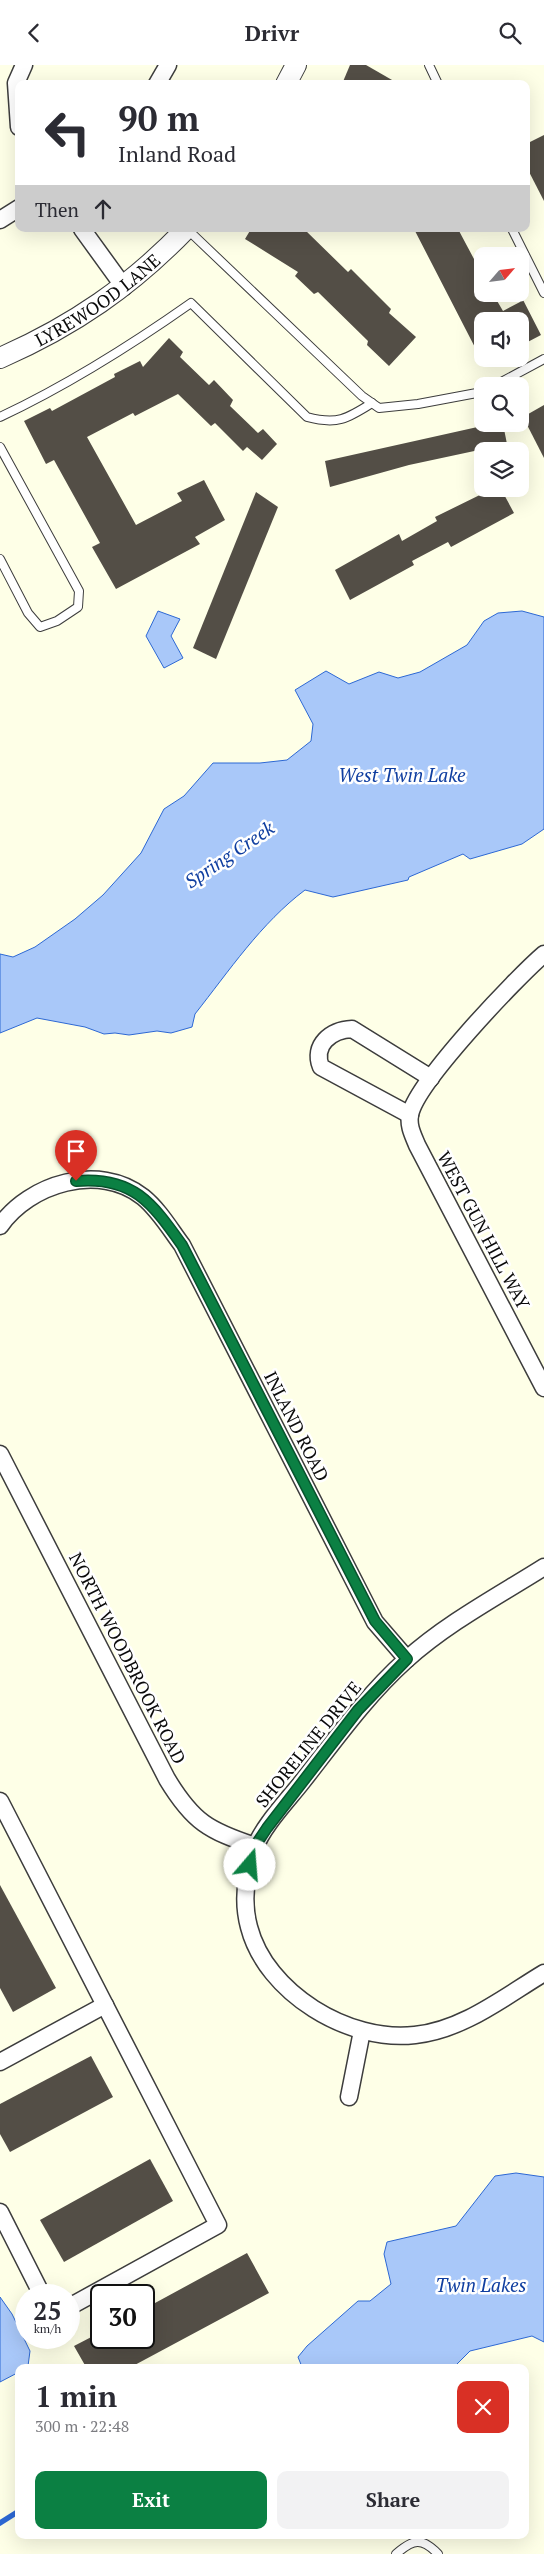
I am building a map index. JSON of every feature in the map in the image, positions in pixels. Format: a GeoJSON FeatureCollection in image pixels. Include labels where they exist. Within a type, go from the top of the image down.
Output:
{"type":"FeatureCollection","features":[{"type":"Feature","properties":{"kind":"street"},"geometry":{"type":"LineString","coordinates":[[17,80],[24,65]]}},
{"type":"Feature","properties":{"kind":"street"},"geometry":{"type":"LineString","coordinates":[[159,80],[168,65]]}},
{"type":"Feature","properties":{"kind":"street"},"geometry":{"type":"LineString","coordinates":[[288,80],[296,65]]}},
{"type":"Feature","properties":{"kind":"street"},"geometry":{"type":"LineString","coordinates":[[0,221],[15,211]]}},
{"type":"Feature","properties":{"kind":"street"},"geometry":{"type":"LineString","coordinates":[[84,232],[124,287]]}},
{"type":"Feature","properties":{"kind":"street","name":"LYREWOOD LANE"},"geometry":{"type":"LineString","coordinates":[[0,358],[65,325],[124,287],[183,232]]}},
{"type":"Feature","properties":{"kind":"street"},"geometry":{"type":"LineString","coordinates":[[430,1078],[352,1029],[333,1033],[322,1044],[318,1060],[320,1067],[410,1115],[417,1098],[430,1078],[519,975],[544,954]]}},
{"type":"Feature","properties":{"kind":"street","name":"WEST GUN HILL WAY"},"geometry":{"type":"LineString","coordinates":[[410,1115],[410,1128],[417,1145],[544,1388]]}},
{"type":"Feature","properties":{"kind":"street","name":"INLAND ROAD"},"geometry":{"type":"LineString","coordinates":[[0,1226],[7,1216],[25,1200],[45,1188],[66,1182],[106,1182],[126,1188],[142,1196],[156,1209],[182,1245],[375,1621],[407,1659]]}},
{"type":"Feature","properties":{"kind":"street","name":"NORTH WOODBROOK ROAD"},"geometry":{"type":"LineString","coordinates":[[0,1454],[163,1771],[183,1806],[202,1823],[216,1831],[255,1846]]}},
{"type":"Feature","properties":{"kind":"street","name":"SHORELINE DRIVE"},"geometry":{"type":"LineString","coordinates":[[255,1846],[358,1710],[407,1659],[438,1634],[544,1567]]}},
{"type":"Feature","properties":{"kind":"street"},"geometry":{"type":"LineString","coordinates":[[0,1801],[218,2225],[80,2301]]}},
{"type":"Feature","properties":{"kind":"street"},"geometry":{"type":"LineString","coordinates":[[255,1846],[246,1884],[245,1907],[249,1929],[259,1951],[292,1993],[316,2011],[362,2031],[413,2035],[434,2032],[468,2018],[544,1973]]}},
{"type":"Feature","properties":{"kind":"street"},"geometry":{"type":"LineString","coordinates":[[0,2062],[105,2005]]}},
{"type":"Feature","properties":{"kind":"street"},"geometry":{"type":"LineString","coordinates":[[349,2097],[362,2031]]}},
{"type":"Feature","properties":{"kind":"street"},"geometry":{"type":"LineString","coordinates":[[0,2212],[36,2284]]}},
{"type":"Feature","properties":{"kind":"lane"},"geometry":{"type":"LineString","coordinates":[[429,65],[436,80]]}},
{"type":"Feature","properties":{"kind":"lane"},"geometry":{"type":"LineString","coordinates":[[189,232],[379,408],[418,404],[474,394]]}},
{"type":"Feature","properties":{"kind":"lane"},"geometry":{"type":"LineString","coordinates":[[514,232],[544,293]]}},
{"type":"Feature","properties":{"kind":"lane"},"geometry":{"type":"LineString","coordinates":[[0,417],[44,396],[134,343],[191,303],[307,417],[326,422],[349,418],[372,403]]}},
{"type":"Feature","properties":{"kind":"lane"},"geometry":{"type":"LineString","coordinates":[[511,377],[544,359]]}},
{"type":"Feature","properties":{"kind":"lane"},"geometry":{"type":"LineString","coordinates":[[0,447],[79,591],[78,607],[57,621],[40,627],[28,613],[0,559]]}},
{"type":"Feature","properties":{"kind":"lane"},"geometry":{"type":"LineString","coordinates":[[396,2554],[413,2543],[422,2541],[438,2554]]}},
{"type":"Feature","properties":{"kind":"water"},"geometry":{"type":"Polygon","coordinates":[[[158,611],[180,619],[171,636],[183,658],[164,668],[146,636],[158,611]]]}},
{"type":"Feature","properties":{"kind":"water","name":"West Twin Lake"},"geometry":{"type":"Polygon","coordinates":[[[522,611],[544,617],[544,829],[522,844],[470,859],[463,854],[409,877],[408,880],[333,897],[305,890],[274,917],[246,948],[195,1014],[192,1027],[171,1033],[157,1031],[129,1035],[104,1034],[85,1027],[37,1018],[0,1033],[0,954],[13,957],[35,947],[75,919],[103,895],[141,853],[164,809],[184,796],[213,763],[260,763],[287,760],[311,741],[313,724],[295,690],[326,671],[349,684],[379,672],[398,678],[420,672],[467,645],[484,621],[498,613],[522,611]]]}},
{"type":"Feature","properties":{"kind":"water","name":"Twin Lakes"},"geometry":{"type":"Polygon","coordinates":[[[516,2173],[544,2177],[544,2342],[532,2336],[470,2351],[457,2364],[301,2364],[298,2357],[307,2346],[358,2301],[370,2301],[391,2284],[384,2254],[387,2242],[456,2226],[495,2176],[516,2173]]]}},
{"type":"Feature","properties":{"kind":"water"},"geometry":{"type":"Polygon","coordinates":[[[0,2297],[15,2320],[15,2349],[29,2349],[30,2351],[28,2364],[15,2364],[15,2374],[0,2382],[0,2297]]]}},
{"type":"Feature","properties":{"kind":"building"},"geometry":{"type":"Polygon","coordinates":[[[350,65],[366,65],[392,80],[344,80],[350,65]]]}},
{"type":"Feature","properties":{"kind":"building"},"geometry":{"type":"Polygon","coordinates":[[[544,135],[544,201],[530,174],[530,142],[544,135]]]}},
{"type":"Feature","properties":{"kind":"building"},"geometry":{"type":"Polygon","coordinates":[[[249,232],[307,232],[348,272],[351,269],[391,309],[389,313],[416,337],[389,366],[367,345],[368,341],[318,292],[314,294],[295,276],[298,272],[245,239],[249,232]]]}},
{"type":"Feature","properties":{"kind":"building"},"geometry":{"type":"Polygon","coordinates":[[[416,232],[460,232],[474,259],[474,303],[498,303],[503,311],[518,303],[525,303],[541,335],[529,341],[529,312],[474,312],[474,345],[416,232]]]}},
{"type":"Feature","properties":{"kind":"building"},"geometry":{"type":"Polygon","coordinates":[[[169,338],[183,352],[180,357],[209,385],[214,380],[233,400],[230,406],[258,433],[263,429],[277,444],[262,460],[247,447],[243,451],[215,423],[211,426],[178,394],[135,416],[133,413],[87,437],[136,525],[182,501],[177,493],[204,480],[225,520],[195,537],[200,544],[116,589],[92,547],[100,543],[54,460],[46,464],[24,421],[50,408],[52,411],[115,377],[114,374],[140,361],[143,367],[169,338]]]}},
{"type":"Feature","properties":{"kind":"building"},"geometry":{"type":"Polygon","coordinates":[[[544,405],[544,458],[529,429],[529,414],[544,405]]]}},
{"type":"Feature","properties":{"kind":"building"},"geometry":{"type":"Polygon","coordinates":[[[474,428],[474,432],[505,432],[507,442],[474,442],[474,451],[409,465],[330,487],[325,461],[474,428]]]}},
{"type":"Feature","properties":{"kind":"building"},"geometry":{"type":"Polygon","coordinates":[[[256,492],[278,507],[216,659],[193,648],[256,492]]]}},
{"type":"Feature","properties":{"kind":"building"},"geometry":{"type":"Polygon","coordinates":[[[476,497],[505,497],[514,513],[451,547],[448,542],[412,561],[414,565],[350,600],[335,570],[399,534],[402,541],[437,521],[435,517],[476,497]]]}},
{"type":"Feature","properties":{"kind":"building"},"geometry":{"type":"Polygon","coordinates":[[[0,1885],[56,1988],[13,2012],[0,1988],[0,1885]]]}},
{"type":"Feature","properties":{"kind":"building"},"geometry":{"type":"Polygon","coordinates":[[[91,2056],[113,2097],[10,2152],[0,2134],[0,2104],[91,2056]]]}},
{"type":"Feature","properties":{"kind":"building"},"geometry":{"type":"Polygon","coordinates":[[[150,2159],[173,2201],[64,2262],[40,2220],[150,2159]]]}},
{"type":"Feature","properties":{"kind":"building"},"geometry":{"type":"Polygon","coordinates":[[[247,2253],[269,2293],[137,2364],[84,2364],[76,2349],[80,2349],[80,2343],[90,2338],[90,2349],[155,2349],[155,2303],[247,2253]]]}},
{"type":"Feature","properties":{"kind":"waterway"},"geometry":{"type":"LineString","coordinates":[[0,2523],[15,2514]]}},
{"type":"Feature","properties":{"kind":"route"},"geometry":{"type":"LineString","coordinates":[[76,1181],[106,1182],[126,1188],[142,1196],[156,1209],[182,1245],[375,1621],[384,1635],[407,1659],[358,1710],[267,1828],[255,1846],[250,1865]]}},
{"type":"Feature","properties":{"kind":"water label","name":"Spring Creek"},"geometry":{"type":"Point","coordinates":[229,854]}}]}
